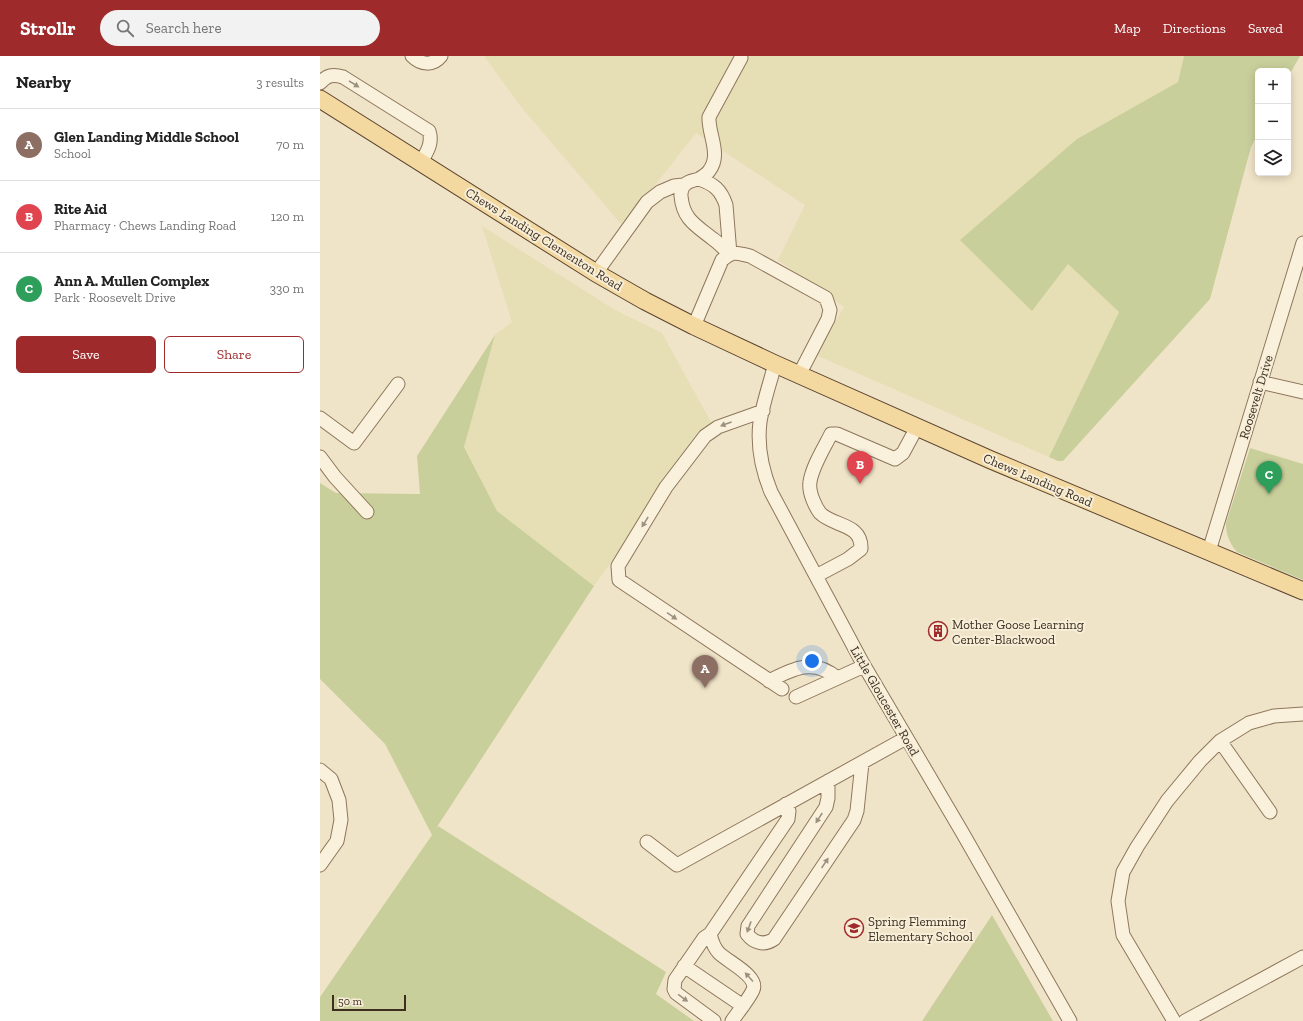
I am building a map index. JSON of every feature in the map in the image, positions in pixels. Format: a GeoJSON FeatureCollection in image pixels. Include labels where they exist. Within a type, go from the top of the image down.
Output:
{"type":"FeatureCollection","features":[{"type":"Feature","properties":{"kind":"main road","name":"Chews Landing Clementon Road"},"geometry":{"type":"LineString","coordinates":[[320,99],[596,272],[645,301],[775,364]]}},
{"type":"Feature","properties":{"kind":"main road","name":"Chews Landing Road"},"geometry":{"type":"LineString","coordinates":[[775,364],[991,460],[1303,591]]}},
{"type":"Feature","properties":{"kind":"street"},"geometry":{"type":"LineString","coordinates":[[412,56],[422,62],[428,63],[433,62],[441,56]]}},
{"type":"Feature","properties":{"kind":"street"},"geometry":{"type":"LineString","coordinates":[[596,272],[647,202],[660,192],[674,186],[683,185],[690,181],[699,179],[709,171],[714,161],[714,148],[710,134],[709,117],[741,58]]}},
{"type":"Feature","properties":{"kind":"street"},"geometry":{"type":"LineString","coordinates":[[320,83],[328,76],[335,74],[343,77],[429,131],[431,138],[428,150],[421,162]]}},
{"type":"Feature","properties":{"kind":"street"},"geometry":{"type":"LineString","coordinates":[[699,179],[718,189],[724,198],[726,205],[730,254]]}},
{"type":"Feature","properties":{"kind":"street"},"geometry":{"type":"LineString","coordinates":[[683,185],[681,200],[688,218],[694,225],[714,239],[730,254]]}},
{"type":"Feature","properties":{"kind":"street","name":"Roosevelt Drive"},"geometry":{"type":"LineString","coordinates":[[1209,551],[1302,250]]}},
{"type":"Feature","properties":{"kind":"street"},"geometry":{"type":"LineString","coordinates":[[694,326],[722,260],[730,254],[736,253],[750,256],[826,298],[830,310],[828,319],[799,375]]}},
{"type":"Feature","properties":{"kind":"street","name":"Little Gloucester Road"},"geometry":{"type":"LineString","coordinates":[[775,364],[760,422],[759,447],[764,475],[771,492],[864,666],[1070,1021]]}},
{"type":"Feature","properties":{"kind":"street"},"geometry":{"type":"LineString","coordinates":[[1260,382],[1303,392]]}},
{"type":"Feature","properties":{"kind":"street"},"geometry":{"type":"LineString","coordinates":[[320,418],[354,443],[398,384]]}},
{"type":"Feature","properties":{"kind":"street"},"geometry":{"type":"LineString","coordinates":[[763,411],[718,427],[705,436],[666,487],[618,566],[619,580],[782,690]]}},
{"type":"Feature","properties":{"kind":"street"},"geometry":{"type":"LineString","coordinates":[[816,576],[848,559],[861,549],[861,541],[855,532],[822,515],[816,508],[811,496],[810,484],[812,474],[831,434],[837,434],[895,458],[903,454],[917,427]]}},
{"type":"Feature","properties":{"kind":"street"},"geometry":{"type":"LineString","coordinates":[[320,457],[335,477],[367,512]]}},
{"type":"Feature","properties":{"kind":"street"},"geometry":{"type":"LineString","coordinates":[[769,681],[809,666],[823,668],[837,678]]}},
{"type":"Feature","properties":{"kind":"street"},"geometry":{"type":"LineString","coordinates":[[796,697],[864,666]]}},
{"type":"Feature","properties":{"kind":"street"},"geometry":{"type":"LineString","coordinates":[[1174,1021],[1123,934],[1118,901],[1123,872],[1145,834],[1167,801],[1200,761],[1220,741],[1249,723],[1274,716],[1303,714]]}},
{"type":"Feature","properties":{"kind":"street"},"geometry":{"type":"LineString","coordinates":[[647,842],[677,865],[906,738]]}},
{"type":"Feature","properties":{"kind":"street"},"geometry":{"type":"LineString","coordinates":[[1220,741],[1270,812]]}},
{"type":"Feature","properties":{"kind":"street"},"geometry":{"type":"LineString","coordinates":[[828,781],[828,798],[826,808],[748,926],[747,934],[750,938],[760,943],[765,944],[774,939],[854,820],[857,812],[862,763]]}},
{"type":"Feature","properties":{"kind":"street"},"geometry":{"type":"LineString","coordinates":[[320,770],[331,779],[338,800],[341,820],[337,841],[320,865]]}},
{"type":"Feature","properties":{"kind":"street"},"geometry":{"type":"LineString","coordinates":[[714,1021],[676,993],[674,989],[675,980],[704,938],[710,934],[788,819],[789,811],[786,804]]}},
{"type":"Feature","properties":{"kind":"street"},"geometry":{"type":"LineString","coordinates":[[710,934],[713,946],[718,952],[750,976],[753,980],[753,990],[732,1021]]}},
{"type":"Feature","properties":{"kind":"street"},"geometry":{"type":"LineString","coordinates":[[1185,1021],[1302,960]]}},
{"type":"Feature","properties":{"kind":"street"},"geometry":{"type":"LineString","coordinates":[[684,966],[743,1006]]}},
{"type":"Feature","properties":{"kind":"shaded area"},"geometry":{"type":"Polygon","coordinates":[[[484,56],[1184,56],[1178,82],[1077,139],[1032,311],[1068,264],[1119,312],[1049,457],[816,355],[844,307],[778,260],[805,205],[696,133],[648,194],[621,224],[522,108],[484,56]]]}},
{"type":"Feature","properties":{"kind":"shaded area"},"geometry":{"type":"Polygon","coordinates":[[[482,226],[615,310],[662,333],[711,422],[594,586],[497,511],[464,446],[495,335],[512,322],[482,226]]]}},
{"type":"Feature","properties":{"kind":"green space"},"geometry":{"type":"Polygon","coordinates":[[[1184,56],[1300,56],[1291,72],[1291,68],[1255,68],[1255,139],[1251,147],[1210,299],[1063,461],[1058,461],[1049,457],[1119,312],[1068,264],[1032,311],[960,240],[1077,139],[1178,82],[1184,56]]]}},
{"type":"Feature","properties":{"kind":"green space"},"geometry":{"type":"Polygon","coordinates":[[[495,335],[464,447],[497,511],[594,586],[435,830],[438,826],[666,972],[656,994],[694,1021],[320,1021],[320,997],[432,835],[385,744],[320,679],[320,483],[336,493],[420,494],[417,456],[495,335]]]}},
{"type":"Feature","properties":{"kind":"green space"},"geometry":{"type":"Polygon","coordinates":[[[1250,448],[1303,464],[1303,580],[1237,552],[1228,538],[1226,523],[1250,448]]]}},
{"type":"Feature","properties":{"kind":"green space"},"geometry":{"type":"Polygon","coordinates":[[[992,915],[1053,1021],[922,1021],[992,915]]]}},
{"type":"Feature","properties":{"kind":"place","name":"Rite Aid"},"geometry":{"type":"Point","coordinates":[860,484]}},
{"type":"Feature","properties":{"kind":"place","name":"Ann A. Mullen Complex"},"geometry":{"type":"Point","coordinates":[1269,494]}},
{"type":"Feature","properties":{"kind":"place","name":"Mother Goose Learning Center-Blackwood"},"geometry":{"type":"Point","coordinates":[938,631]}},
{"type":"Feature","properties":{"kind":"place","name":"Glen Landing Middle School"},"geometry":{"type":"Point","coordinates":[705,688]}},
{"type":"Feature","properties":{"kind":"place","name":"Spring Flemming Elementary School"},"geometry":{"type":"Point","coordinates":[854,928]}}]}
